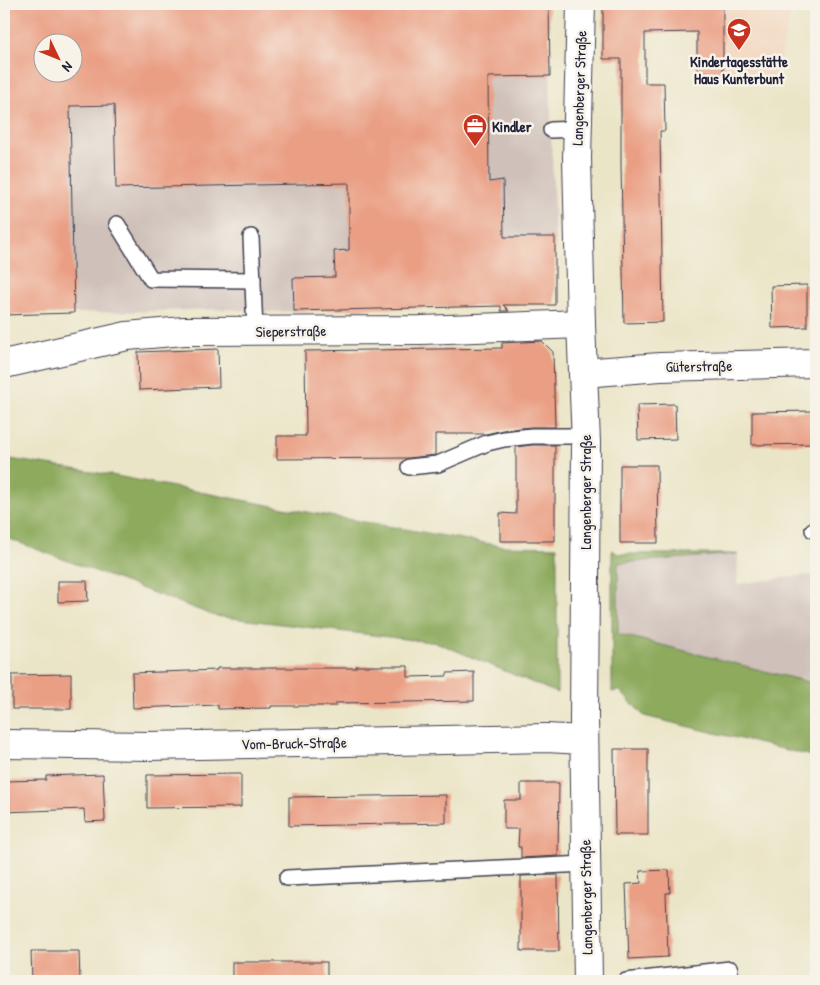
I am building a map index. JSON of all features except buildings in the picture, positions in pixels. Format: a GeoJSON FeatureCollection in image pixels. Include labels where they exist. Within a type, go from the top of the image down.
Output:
{"type":"FeatureCollection","features":[{"type":"Feature","properties":{"kind":"street","name":"Langenberger Straße"},"geometry":{"type":"LineString","coordinates":[[581,4],[577,158],[585,436],[584,740],[588,981]]}},
{"type":"Feature","properties":{"kind":"street","name":"Sieperstraße"},"geometry":{"type":"LineString","coordinates":[[4,364],[127,336],[184,331],[421,330],[581,324]]}},
{"type":"Feature","properties":{"kind":"street","name":"Güterstraße"},"geometry":{"type":"LineString","coordinates":[[583,373],[660,367],[816,363]]}},
{"type":"Feature","properties":{"kind":"street","name":"Vom-Bruck-Straße"},"geometry":{"type":"LineString","coordinates":[[4,744],[148,746],[536,738],[584,740]]}},
{"type":"Feature","properties":{"kind":"lane"},"geometry":{"type":"LineString","coordinates":[[551,130],[577,129]]}},
{"type":"Feature","properties":{"kind":"lane"},"geometry":{"type":"LineString","coordinates":[[117,224],[151,279],[253,280]]}},
{"type":"Feature","properties":{"kind":"lane"},"geometry":{"type":"LineString","coordinates":[[251,237],[255,331]]}},
{"type":"Feature","properties":{"kind":"lane"},"geometry":{"type":"LineString","coordinates":[[409,467],[438,464],[487,443],[504,439],[532,436],[585,436]]}},
{"type":"Feature","properties":{"kind":"lane"},"geometry":{"type":"LineString","coordinates":[[287,878],[586,864]]}},
{"type":"Feature","properties":{"kind":"lane"},"geometry":{"type":"LineString","coordinates":[[626,981],[730,969]]}},
{"type":"Feature","properties":{"kind":"shaded area"},"geometry":{"type":"Polygon","coordinates":[[[4,4],[549,4],[555,237],[512,237],[511,305],[264,312],[227,309],[4,315],[4,4]]]}},
{"type":"Feature","properties":{"kind":"shaded area","name":"Kindertagesstätte Haus Kunterbunt"},"geometry":{"type":"Polygon","coordinates":[[[656,4],[793,4],[774,84],[697,70],[696,32],[655,33],[656,4]]]}},
{"type":"Feature","properties":{"kind":"shaded area"},"geometry":{"type":"Polygon","coordinates":[[[738,554],[737,584],[816,574],[816,684],[618,635],[617,563],[738,554]]]}},
{"type":"Feature","properties":{"kind":"green space"},"geometry":{"type":"Polygon","coordinates":[[[4,458],[111,475],[284,508],[502,546],[557,547],[557,693],[438,643],[215,616],[4,537],[4,458]]]}},
{"type":"Feature","properties":{"kind":"green space"},"geometry":{"type":"Polygon","coordinates":[[[612,550],[618,554],[738,554],[618,563],[618,634],[816,684],[816,757],[644,716],[619,690],[612,692],[612,550]]]}},
{"type":"Feature","properties":{"kind":"place","name":"Kindertagesstätte Haus Kunterbunt"},"geometry":{"type":"Point","coordinates":[739,51]}},
{"type":"Feature","properties":{"kind":"place","name":"Kindler"},"geometry":{"type":"Point","coordinates":[475,147]}}]}
